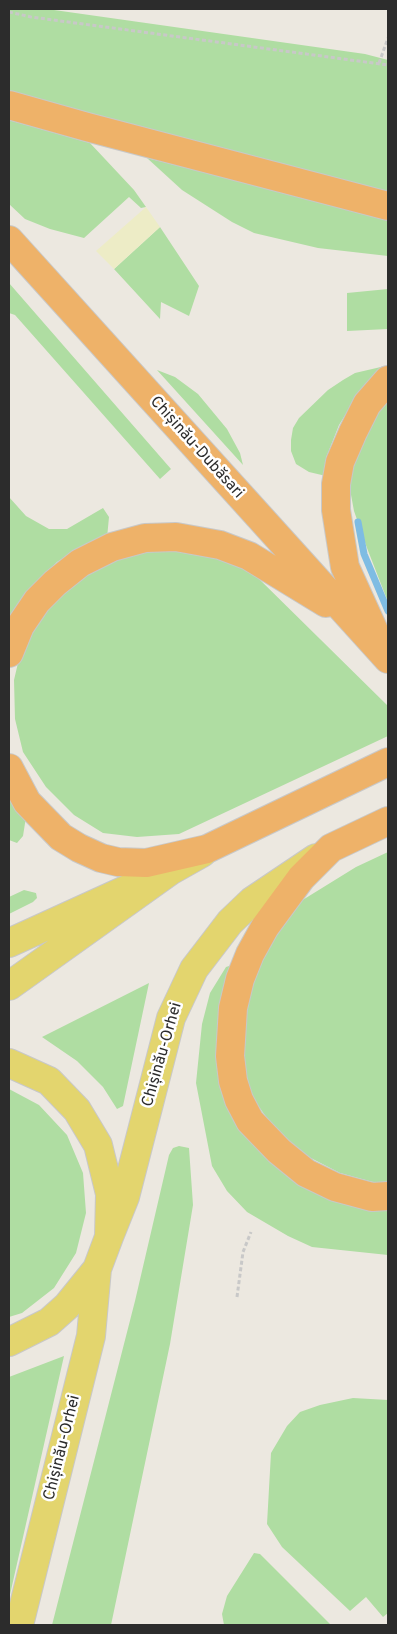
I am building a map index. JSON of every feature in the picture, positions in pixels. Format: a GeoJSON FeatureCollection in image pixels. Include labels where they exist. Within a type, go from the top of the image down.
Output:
{"type":"FeatureCollection","features":[{"type":"Feature","properties":{"kind":"highway"},"geometry":{"type":"LineString","coordinates":[[9,105],[87,128],[388,206]]}},
{"type":"Feature","properties":{"kind":"highway","name":"Chișinău-Dubăsari"},"geometry":{"type":"LineString","coordinates":[[9,240],[387,657]]}},
{"type":"Feature","properties":{"kind":"highway"},"geometry":{"type":"LineString","coordinates":[[387,657],[345,567],[336,510],[336,484],[340,462],[352,432],[367,404],[388,380]]}},
{"type":"Feature","properties":{"kind":"highway"},"geometry":{"type":"LineString","coordinates":[[9,653],[20,626],[37,601],[55,583],[80,563],[112,547],[145,538],[176,537],[220,545],[250,556],[349,617]]}},
{"type":"Feature","properties":{"kind":"highway"},"geometry":{"type":"LineString","coordinates":[[9,768],[27,802],[61,837],[101,858],[118,862],[146,863],[207,849],[376,768]]}},
{"type":"Feature","properties":{"kind":"highway","name":"Chișinău-Orhei"},"geometry":{"type":"LineString","coordinates":[[331,848],[388,821]]}},
{"type":"Feature","properties":{"kind":"highway"},"geometry":{"type":"LineString","coordinates":[[331,848],[283,900],[250,954],[233,1008],[230,1056],[233,1081],[239,1100],[250,1121],[279,1151],[306,1173],[335,1187],[372,1197],[388,1196]]}},
{"type":"Feature","properties":{"kind":"main road","name":"Chișinău-Orhei"},"geometry":{"type":"LineString","coordinates":[[19,1625],[90,1336],[97,1269],[125,1197],[171,1018],[194,969],[230,922],[252,901],[331,848]]}},
{"type":"Feature","properties":{"kind":"main road"},"geometry":{"type":"LineString","coordinates":[[9,986],[170,871],[207,849]]}},
{"type":"Feature","properties":{"kind":"main road"},"geometry":{"type":"LineString","coordinates":[[9,943],[92,903],[170,871]]}},
{"type":"Feature","properties":{"kind":"main road"},"geometry":{"type":"LineString","coordinates":[[9,1063],[49,1081],[69,1100],[89,1127],[105,1168],[110,1194],[109,1236]]}},
{"type":"Feature","properties":{"kind":"main road"},"geometry":{"type":"LineString","coordinates":[[9,1342],[49,1322],[67,1306],[97,1269]]}},
{"type":"Feature","properties":{"kind":"path"},"geometry":{"type":"LineString","coordinates":[[9,12],[31,18],[388,65]]}},
{"type":"Feature","properties":{"kind":"path"},"geometry":{"type":"LineString","coordinates":[[379,64],[388,38]]}},
{"type":"Feature","properties":{"kind":"path"},"geometry":{"type":"LineString","coordinates":[[237,1297],[243,1252],[251,1232]]}},
{"type":"Feature","properties":{"kind":"green space"},"geometry":{"type":"Polygon","coordinates":[[[9,9],[47,9],[365,54],[388,60],[388,193],[9,94],[9,9]]]}},
{"type":"Feature","properties":{"kind":"green space"},"geometry":{"type":"Polygon","coordinates":[[[9,120],[90,143],[134,190],[146,207],[141,208],[129,197],[84,238],[50,229],[25,219],[9,204],[9,120]]]}},
{"type":"Feature","properties":{"kind":"green space"},"geometry":{"type":"Polygon","coordinates":[[[147,158],[388,218],[388,256],[318,248],[254,233],[232,222],[182,190],[147,158]]]}},
{"type":"Feature","properties":{"kind":"green space"},"geometry":{"type":"Polygon","coordinates":[[[160,227],[199,286],[189,316],[161,302],[160,319],[114,269],[160,227]]]}},
{"type":"Feature","properties":{"kind":"green space"},"geometry":{"type":"Polygon","coordinates":[[[9,283],[171,469],[160,479],[15,315],[9,313],[9,283]]]}},
{"type":"Feature","properties":{"kind":"green space"},"geometry":{"type":"Polygon","coordinates":[[[388,289],[388,329],[347,331],[347,293],[388,289]]]}},
{"type":"Feature","properties":{"kind":"green space"},"geometry":{"type":"Polygon","coordinates":[[[385,366],[359,393],[339,425],[326,458],[326,476],[309,472],[296,464],[291,451],[291,440],[293,428],[299,418],[328,390],[343,380],[355,373],[385,366]]]}},
{"type":"Feature","properties":{"kind":"green space"},"geometry":{"type":"Polygon","coordinates":[[[157,370],[175,377],[198,394],[227,429],[240,453],[243,465],[157,370]]]}},
{"type":"Feature","properties":{"kind":"green space"},"geometry":{"type":"Polygon","coordinates":[[[388,398],[388,602],[354,511],[349,484],[357,450],[371,418],[388,398]]]}},
{"type":"Feature","properties":{"kind":"green space"},"geometry":{"type":"Polygon","coordinates":[[[9,497],[26,516],[49,529],[67,529],[103,508],[109,517],[107,538],[84,546],[57,562],[24,595],[9,621],[9,497]]]}},
{"type":"Feature","properties":{"kind":"green space"},"geometry":{"type":"Polygon","coordinates":[[[165,549],[222,559],[253,573],[388,706],[388,736],[179,834],[137,837],[103,833],[74,815],[46,787],[23,752],[15,719],[14,680],[22,646],[34,620],[78,576],[136,552],[165,549]]]}},
{"type":"Feature","properties":{"kind":"green space"},"geometry":{"type":"Polygon","coordinates":[[[9,800],[26,817],[23,836],[17,843],[9,840],[9,800]]]}},
{"type":"Feature","properties":{"kind":"green space"},"geometry":{"type":"Polygon","coordinates":[[[388,852],[388,1184],[380,1184],[340,1173],[303,1154],[274,1128],[252,1097],[243,1065],[242,1028],[250,989],[263,953],[301,901],[356,867],[388,852]]]}},
{"type":"Feature","properties":{"kind":"green space"},"geometry":{"type":"Polygon","coordinates":[[[24,890],[36,893],[37,898],[9,914],[9,897],[24,890]]]}},
{"type":"Feature","properties":{"kind":"green space"},"geometry":{"type":"Polygon","coordinates":[[[232,965],[240,1121],[262,1154],[305,1184],[388,1207],[388,1255],[312,1247],[288,1236],[247,1212],[227,1191],[212,1166],[196,1083],[202,1024],[210,993],[226,967],[232,965]]]}},
{"type":"Feature","properties":{"kind":"green space"},"geometry":{"type":"Polygon","coordinates":[[[149,983],[123,1106],[117,1109],[103,1087],[77,1061],[42,1037],[149,983]]]}},
{"type":"Feature","properties":{"kind":"green space"},"geometry":{"type":"Polygon","coordinates":[[[9,1089],[39,1105],[67,1135],[83,1173],[86,1213],[76,1253],[54,1288],[22,1313],[9,1317],[9,1089]]]}},
{"type":"Feature","properties":{"kind":"green space"},"geometry":{"type":"Polygon","coordinates":[[[179,1146],[189,1148],[193,1205],[170,1344],[111,1625],[52,1625],[135,1301],[169,1155],[173,1148],[179,1146]]]}},
{"type":"Feature","properties":{"kind":"green space"},"geometry":{"type":"Polygon","coordinates":[[[64,1356],[9,1599],[9,1377],[64,1356]]]}},
{"type":"Feature","properties":{"kind":"green space"},"geometry":{"type":"Polygon","coordinates":[[[353,1398],[388,1400],[388,1613],[383,1617],[366,1597],[350,1611],[282,1547],[267,1524],[271,1453],[287,1426],[300,1412],[320,1405],[353,1398]]]}},
{"type":"Feature","properties":{"kind":"green space"},"geometry":{"type":"Polygon","coordinates":[[[254,1553],[260,1554],[331,1625],[224,1625],[222,1614],[227,1596],[254,1553]]]}},
{"type":"Feature","properties":{"kind":"sand"},"geometry":{"type":"Polygon","coordinates":[[[146,207],[160,227],[114,269],[96,251],[146,207]]]}},
{"type":"Feature","properties":{"kind":"waterway"},"geometry":{"type":"LineString","coordinates":[[358,522],[364,554],[388,611]]}}]}
